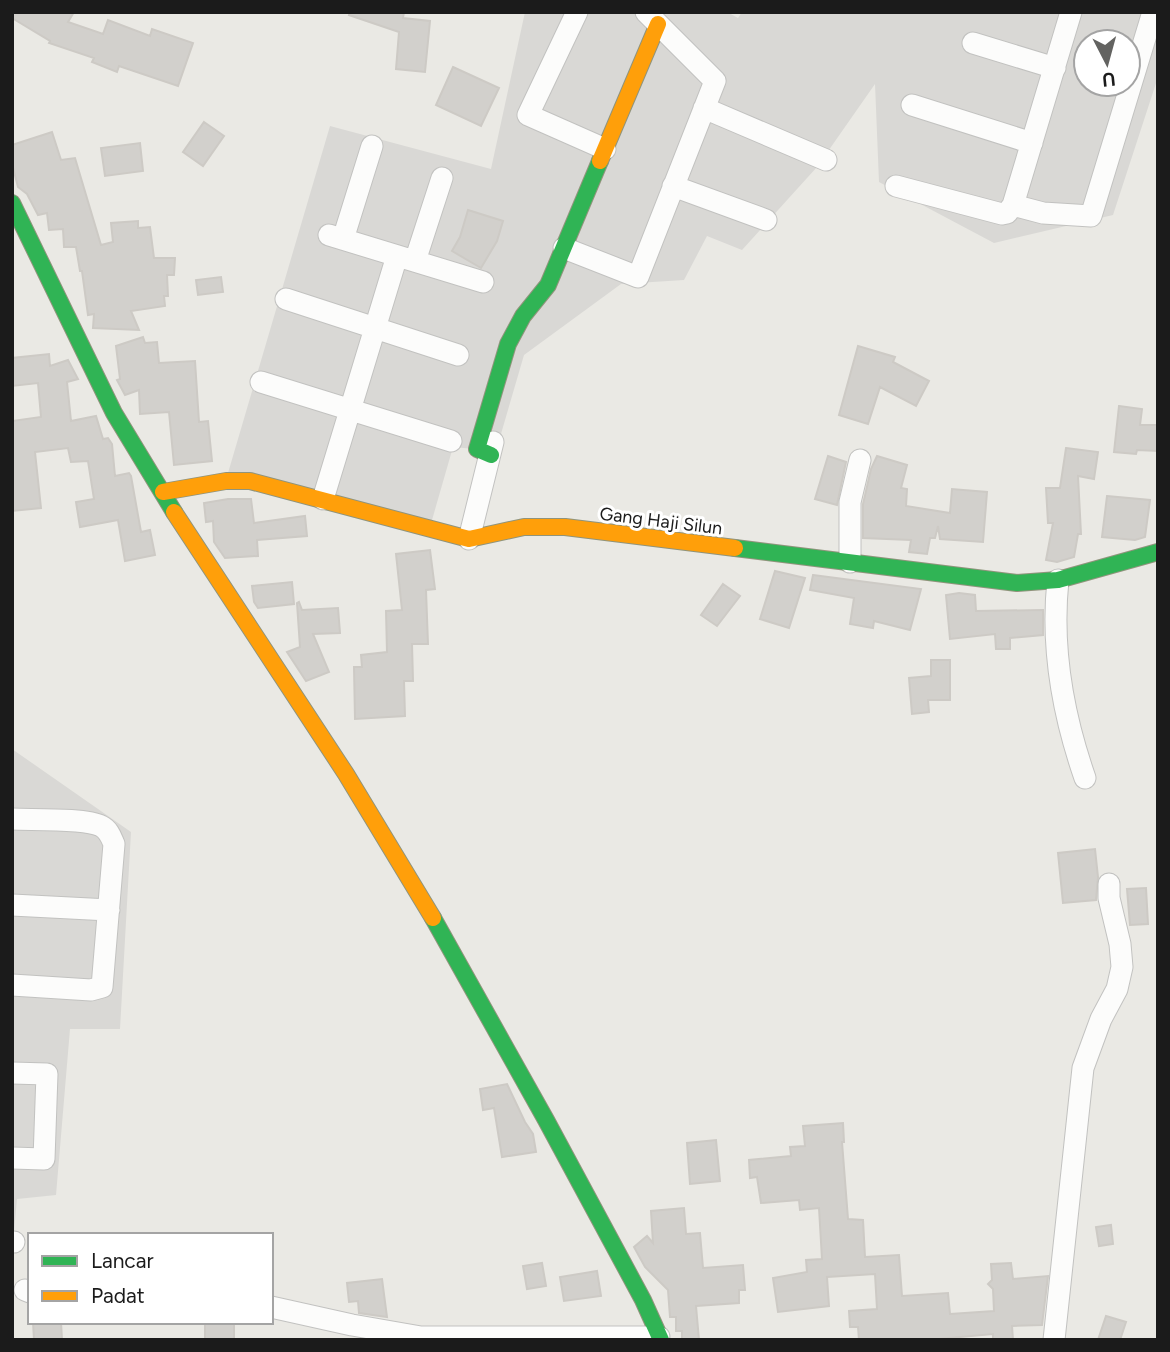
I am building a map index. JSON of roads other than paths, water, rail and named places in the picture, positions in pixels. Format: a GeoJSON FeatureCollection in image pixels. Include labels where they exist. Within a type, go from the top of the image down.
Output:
{"type":"FeatureCollection","features":[{"type":"Feature","properties":{"kind":"street"},"geometry":{"type":"LineString","coordinates":[[577,12],[528,115],[605,149]]}},
{"type":"Feature","properties":{"kind":"street"},"geometry":{"type":"LineString","coordinates":[[896,186],[1002,215],[1007,213],[1013,205],[1071,12]]}},
{"type":"Feature","properties":{"kind":"street"},"geometry":{"type":"LineString","coordinates":[[1013,205],[1057,215],[1084,217],[1092,214],[1153,12]]}},
{"type":"Feature","properties":{"kind":"street"},"geometry":{"type":"LineString","coordinates":[[469,539],[491,455],[508,344],[523,316],[548,285],[605,149],[652,18],[715,81],[638,276],[564,248]]}},
{"type":"Feature","properties":{"kind":"street"},"geometry":{"type":"LineString","coordinates":[[973,43],[1055,68]]}},
{"type":"Feature","properties":{"kind":"street"},"geometry":{"type":"LineString","coordinates":[[912,105],[1032,144]]}},
{"type":"Feature","properties":{"kind":"street"},"geometry":{"type":"LineString","coordinates":[[704,108],[826,160]]}},
{"type":"Feature","properties":{"kind":"street"},"geometry":{"type":"LineString","coordinates":[[372,146],[336,237],[483,282]]}},
{"type":"Feature","properties":{"kind":"street"},"geometry":{"type":"LineString","coordinates":[[323,499],[375,329],[442,178]]}},
{"type":"Feature","properties":{"kind":"street"},"geometry":{"type":"LineString","coordinates":[[673,186],[766,220]]}},
{"type":"Feature","properties":{"kind":"street"},"geometry":{"type":"LineString","coordinates":[[12,203],[124,429],[202,557],[376,820],[451,948],[643,1300],[660,1338],[421,1337],[273,1307]]}},
{"type":"Feature","properties":{"kind":"street"},"geometry":{"type":"LineString","coordinates":[[286,299],[458,355]]}},
{"type":"Feature","properties":{"kind":"street"},"geometry":{"type":"LineString","coordinates":[[261,383],[451,441]]}},
{"type":"Feature","properties":{"kind":"street"},"geometry":{"type":"LineString","coordinates":[[850,562],[850,502],[860,460]]}},
{"type":"Feature","properties":{"kind":"street","name":"Gang Haji Silun"},"geometry":{"type":"LineString","coordinates":[[163,492],[237,480],[323,499],[469,539],[524,527],[565,527],[684,544],[1017,583],[1059,580],[1158,552]]}},
{"type":"Feature","properties":{"kind":"street"},"geometry":{"type":"LineString","coordinates":[[1059,580],[1056,605],[1057,648],[1071,738],[1085,778]]}},
{"type":"Feature","properties":{"kind":"street"},"geometry":{"type":"LineString","coordinates":[[12,819],[101,826],[109,833],[114,845],[102,987],[91,990],[12,985]]}},
{"type":"Feature","properties":{"kind":"street"},"geometry":{"type":"LineString","coordinates":[[1054,1340],[1083,1068],[1101,1019],[1117,989],[1122,967],[1120,944],[1108,898],[1109,884]]}},
{"type":"Feature","properties":{"kind":"street"},"geometry":{"type":"LineString","coordinates":[[12,905],[109,910]]}},
{"type":"Feature","properties":{"kind":"street"},"geometry":{"type":"LineString","coordinates":[[12,1073],[47,1074],[44,1159],[12,1158]]}}]}
